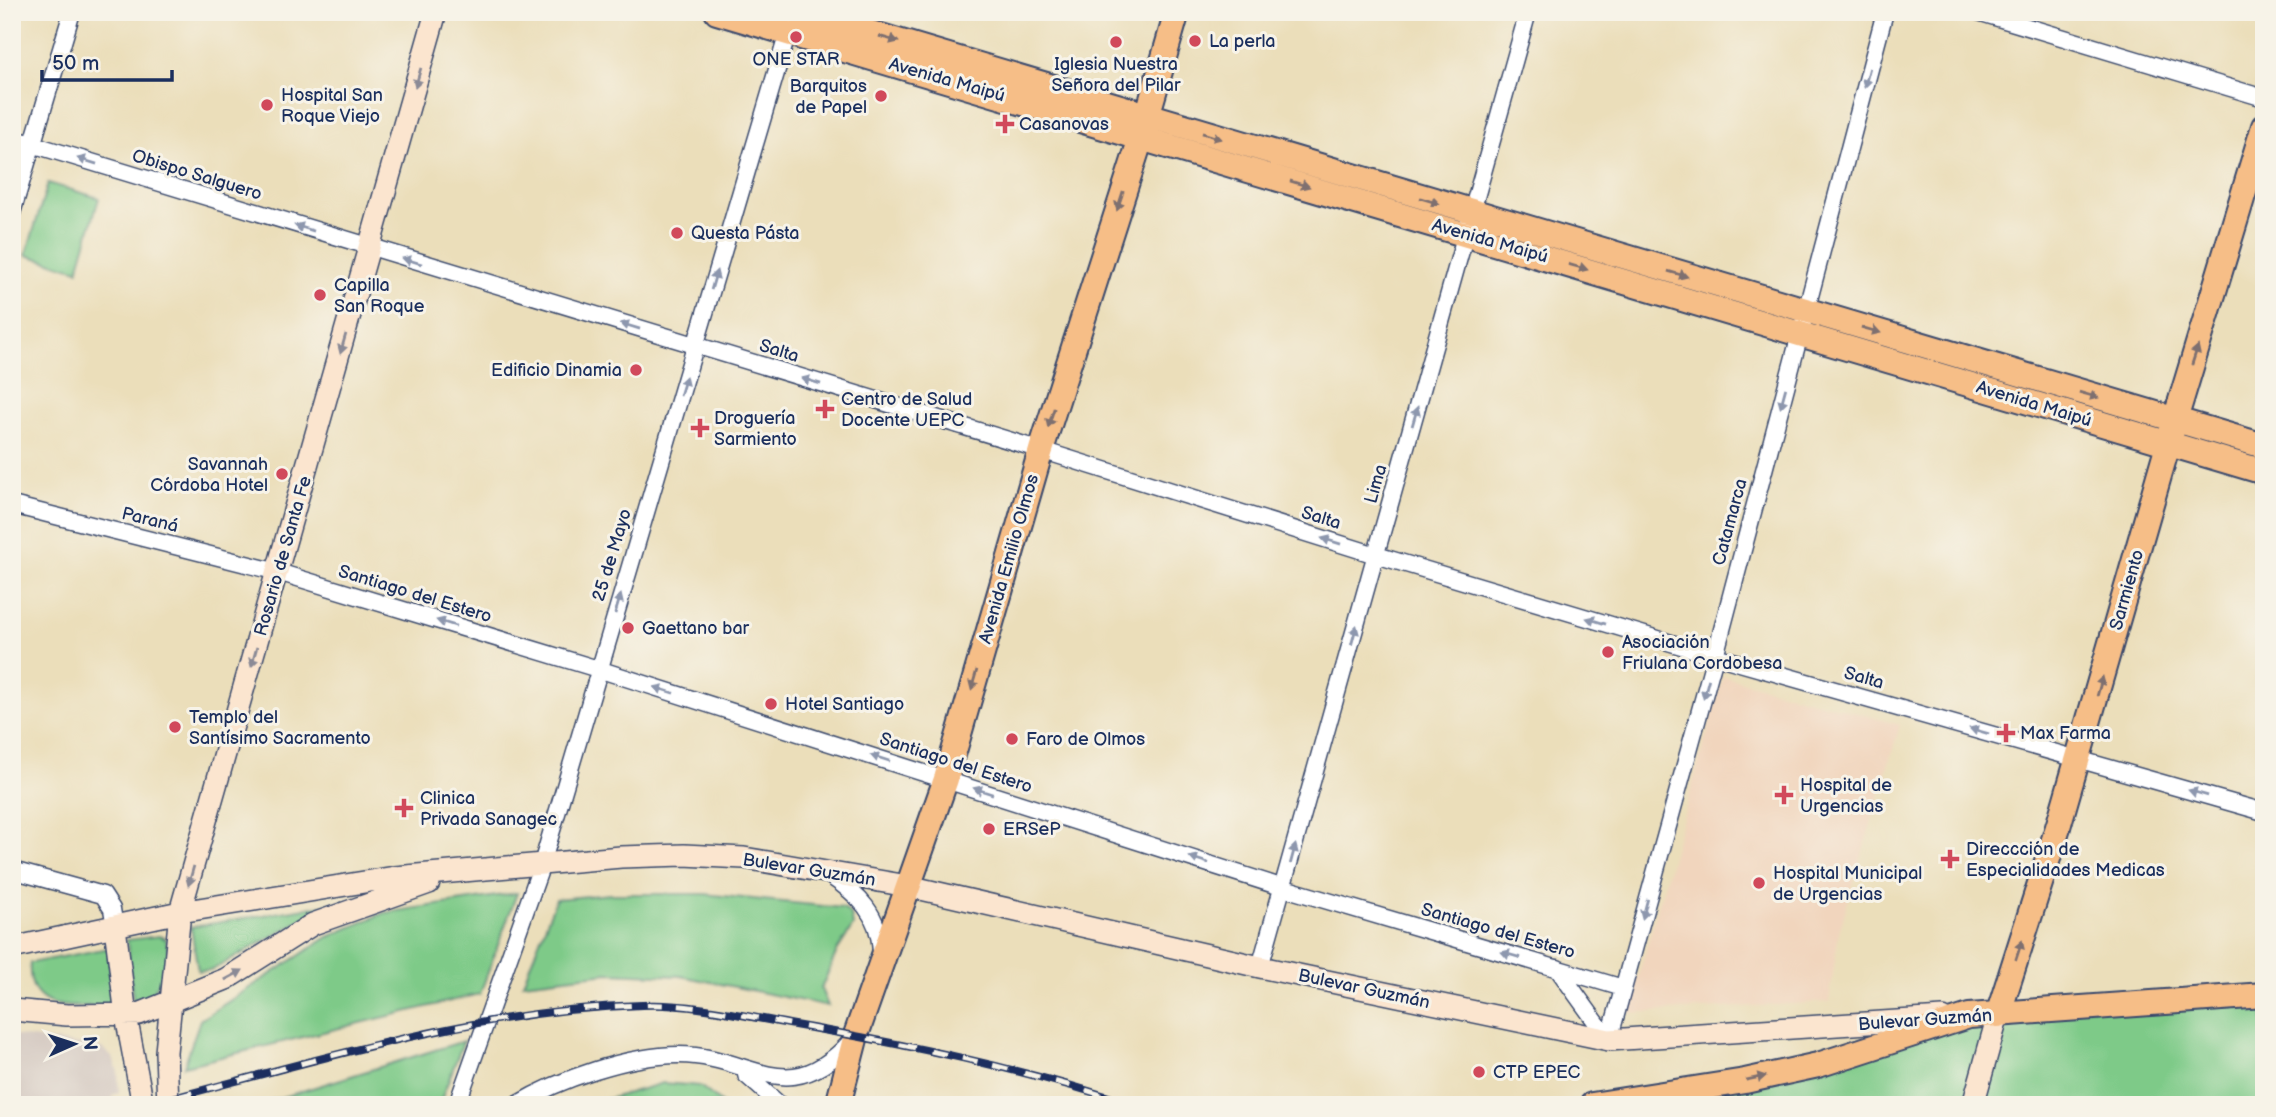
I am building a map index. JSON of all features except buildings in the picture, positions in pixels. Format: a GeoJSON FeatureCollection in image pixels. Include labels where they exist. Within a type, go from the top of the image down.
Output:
{"type":"FeatureCollection","features":[{"type":"Feature","properties":{"kind":"main road","name":"Rosario de Santa Fe"},"geometry":{"type":"LineString","coordinates":[[168,1105],[166,1052],[180,912],[436,12]]}},
{"type":"Feature","properties":{"kind":"main road","name":"Avenida Maipú"},"geometry":{"type":"LineString","coordinates":[[717,12],[790,23],[1803,322],[2264,446]]}},
{"type":"Feature","properties":{"kind":"main road","name":"Avenida Maipú"},"geometry":{"type":"LineString","coordinates":[[800,12],[1144,126]]}},
{"type":"Feature","properties":{"kind":"main road","name":"Avenida Emilio Olmos"},"geometry":{"type":"LineString","coordinates":[[838,1105],[856,1035],[946,779],[1041,450],[1144,126],[1177,12]]}},
{"type":"Feature","properties":{"kind":"main road","name":"Sarmiento"},"geometry":{"type":"LineString","coordinates":[[1973,1105],[2264,126]]}},
{"type":"Feature","properties":{"kind":"main road","name":"Avenida Maipú"},"geometry":{"type":"LineString","coordinates":[[1803,322],[2168,445],[2264,472]]}},
{"type":"Feature","properties":{"kind":"main road","name":"Bulevar Guzmán"},"geometry":{"type":"LineString","coordinates":[[17,947],[180,912],[395,877],[684,855],[744,858],[908,886],[1260,967],[1609,1040],[2264,995]]}},
{"type":"Feature","properties":{"kind":"main road","name":"Bulevar Guzmán"},"geometry":{"type":"LineString","coordinates":[[67,1015],[126,1016],[172,1003],[226,979],[313,924],[471,872]]}},
{"type":"Feature","properties":{"kind":"main road"},"geometry":{"type":"LineString","coordinates":[[115,927],[126,1016],[143,1105]]}},
{"type":"Feature","properties":{"kind":"main road"},"geometry":{"type":"LineString","coordinates":[[12,965],[17,947]]}},
{"type":"Feature","properties":{"kind":"main road"},"geometry":{"type":"LineString","coordinates":[[15,1006],[92,1021],[116,1033],[125,1044],[137,1072]]}},
{"type":"Feature","properties":{"kind":"main road"},"geometry":{"type":"LineString","coordinates":[[1592,1105],[1745,1081],[1818,1065],[1969,1016]]}},
{"type":"Feature","properties":{"kind":"street"},"geometry":{"type":"LineString","coordinates":[[12,213],[72,12]]}},
{"type":"Feature","properties":{"kind":"street","name":"Lima"},"geometry":{"type":"LineString","coordinates":[[1260,967],[1528,12]]}},
{"type":"Feature","properties":{"kind":"street","name":"Catamarca"},"geometry":{"type":"LineString","coordinates":[[1609,1040],[1715,656],[1885,12]]}},
{"type":"Feature","properties":{"kind":"street"},"geometry":{"type":"LineString","coordinates":[[1978,12],[2264,98]]}},
{"type":"Feature","properties":{"kind":"street","name":"25 de Mayo"},"geometry":{"type":"LineString","coordinates":[[460,1105],[460,1096],[542,864],[790,23]]}},
{"type":"Feature","properties":{"kind":"street","name":"Obispo Salguero"},"geometry":{"type":"LineString","coordinates":[[12,138],[369,248]]}},
{"type":"Feature","properties":{"kind":"street","name":"Salta"},"geometry":{"type":"LineString","coordinates":[[369,248],[1715,656],[2264,812]]}},
{"type":"Feature","properties":{"kind":"street","name":"Paraná"},"geometry":{"type":"LineString","coordinates":[[12,505],[278,572]]}},
{"type":"Feature","properties":{"kind":"street","name":"Santiago del Estero"},"geometry":{"type":"LineString","coordinates":[[278,572],[946,779],[1284,888],[1623,988]]}},
{"type":"Feature","properties":{"kind":"street"},"geometry":{"type":"LineString","coordinates":[[12,870],[103,895],[112,909],[115,927]]}},
{"type":"Feature","properties":{"kind":"street"},"geometry":{"type":"LineString","coordinates":[[822,870],[868,907],[879,930],[881,961]]}},
{"type":"Feature","properties":{"kind":"street"},"geometry":{"type":"LineString","coordinates":[[1557,968],[1609,1040]]}},
{"type":"Feature","properties":{"kind":"street"},"geometry":{"type":"LineString","coordinates":[[516,1105],[579,1076],[639,1060],[680,1055],[719,1060],[769,1077],[798,1076],[835,1058],[856,1035]]}},
{"type":"Feature","properties":{"kind":"street"},"geometry":{"type":"LineString","coordinates":[[719,1060],[749,1076],[780,1105]]}},
{"type":"Feature","properties":{"kind":"shaded area","name":"Hospital de Urgencias"},"geometry":{"type":"Polygon","coordinates":[[[1723,676],[1900,725],[1839,932],[1829,1002],[1628,1013],[1723,676]]]}},
{"type":"Feature","properties":{"kind":"shaded area"},"geometry":{"type":"Polygon","coordinates":[[[12,1035],[102,1048],[113,1058],[118,1072],[119,1093],[112,1095],[114,1105],[12,1105],[12,1035]]]}},
{"type":"Feature","properties":{"kind":"green space"},"geometry":{"type":"Polygon","coordinates":[[[48,183],[99,198],[78,270],[26,255],[48,183]]]}},
{"type":"Feature","properties":{"kind":"green space"},"geometry":{"type":"Polygon","coordinates":[[[517,893],[480,994],[184,1066],[200,1020],[328,937],[384,913],[517,893]]]}},
{"type":"Feature","properties":{"kind":"green space"},"geometry":{"type":"Polygon","coordinates":[[[611,894],[704,894],[843,908],[851,915],[853,926],[837,951],[821,989],[828,1006],[681,976],[608,973],[523,983],[556,899],[611,894]]]}},
{"type":"Feature","properties":{"kind":"green space"},"geometry":{"type":"Polygon","coordinates":[[[330,904],[212,970],[198,971],[191,927],[330,904]]]}},
{"type":"Feature","properties":{"kind":"green space"},"geometry":{"type":"Polygon","coordinates":[[[159,936],[166,939],[168,948],[166,970],[148,998],[133,1000],[127,940],[159,936]]]}},
{"type":"Feature","properties":{"kind":"green space"},"geometry":{"type":"Polygon","coordinates":[[[109,948],[112,1005],[83,1007],[55,1004],[44,1000],[36,992],[31,980],[30,963],[109,948]]]}},
{"type":"Feature","properties":{"kind":"green space"},"geometry":{"type":"Polygon","coordinates":[[[2264,995],[2264,1105],[1592,1105],[1745,1081],[1969,1016],[2264,995]]]}},
{"type":"Feature","properties":{"kind":"green space"},"geometry":{"type":"Polygon","coordinates":[[[464,1041],[439,1105],[257,1105],[464,1041]]]}},
{"type":"Feature","properties":{"kind":"green space"},"geometry":{"type":"Polygon","coordinates":[[[663,1083],[700,1086],[724,1105],[662,1102],[587,1105],[663,1083]]]}},
{"type":"Feature","properties":{"kind":"railway"},"geometry":{"type":"LineString","coordinates":[[146,1105],[330,1056],[453,1028],[579,1009],[642,1005],[716,1010],[919,1049],[1006,1068],[1133,1105]]}},
{"type":"Feature","properties":{"kind":"place","name":"ONE STAR"},"geometry":{"type":"Point","coordinates":[796,37]}},
{"type":"Feature","properties":{"kind":"place","name":"La perla"},"geometry":{"type":"Point","coordinates":[1195,41]}},
{"type":"Feature","properties":{"kind":"place","name":"Iglesia Nuestra Señora del Pilar"},"geometry":{"type":"Point","coordinates":[1116,42]}},
{"type":"Feature","properties":{"kind":"place","name":"Barquitos de Papel"},"geometry":{"type":"Point","coordinates":[881,96]}},
{"type":"Feature","properties":{"kind":"place","name":"Hospital San Roque Viejo"},"geometry":{"type":"Point","coordinates":[267,105]}},
{"type":"Feature","properties":{"kind":"place","name":"Casanovas"},"geometry":{"type":"Point","coordinates":[1005,124]}},
{"type":"Feature","properties":{"kind":"place","name":"Questa Pásta"},"geometry":{"type":"Point","coordinates":[677,233]}},
{"type":"Feature","properties":{"kind":"place","name":"Capilla San Roque"},"geometry":{"type":"Point","coordinates":[320,295]}},
{"type":"Feature","properties":{"kind":"place","name":"Edificio Dinamia"},"geometry":{"type":"Point","coordinates":[636,370]}},
{"type":"Feature","properties":{"kind":"place","name":"Centro de Salud Docente UEPC"},"geometry":{"type":"Point","coordinates":[825,409]}},
{"type":"Feature","properties":{"kind":"place","name":"Droguería Sarmiento"},"geometry":{"type":"Point","coordinates":[700,428]}},
{"type":"Feature","properties":{"kind":"place","name":"Savannah Córdoba Hotel"},"geometry":{"type":"Point","coordinates":[282,474]}},
{"type":"Feature","properties":{"kind":"place","name":"Gaettano bar"},"geometry":{"type":"Point","coordinates":[628,628]}},
{"type":"Feature","properties":{"kind":"place","name":"Asociación Friulana Cordobesa"},"geometry":{"type":"Point","coordinates":[1608,652]}},
{"type":"Feature","properties":{"kind":"place","name":"Hotel Santiago"},"geometry":{"type":"Point","coordinates":[771,704]}},
{"type":"Feature","properties":{"kind":"place","name":"Templo del Santísimo Sacramento"},"geometry":{"type":"Point","coordinates":[175,727]}},
{"type":"Feature","properties":{"kind":"place","name":"Max Farma"},"geometry":{"type":"Point","coordinates":[2006,733]}},
{"type":"Feature","properties":{"kind":"place","name":"Faro de Olmos"},"geometry":{"type":"Point","coordinates":[1012,739]}},
{"type":"Feature","properties":{"kind":"place","name":"Hospital de Urgencias"},"geometry":{"type":"Point","coordinates":[1784,795]}},
{"type":"Feature","properties":{"kind":"place","name":"Clinica Privada Sanagec"},"geometry":{"type":"Point","coordinates":[404,808]}},
{"type":"Feature","properties":{"kind":"place","name":"ERSeP"},"geometry":{"type":"Point","coordinates":[989,829]}},
{"type":"Feature","properties":{"kind":"place","name":"Direccción de Especialidades Medicas"},"geometry":{"type":"Point","coordinates":[1950,859]}},
{"type":"Feature","properties":{"kind":"place","name":"Hospital Municipal de Urgencias"},"geometry":{"type":"Point","coordinates":[1759,883]}},
{"type":"Feature","properties":{"kind":"place","name":"CTP EPEC"},"geometry":{"type":"Point","coordinates":[1479,1072]}}]}
